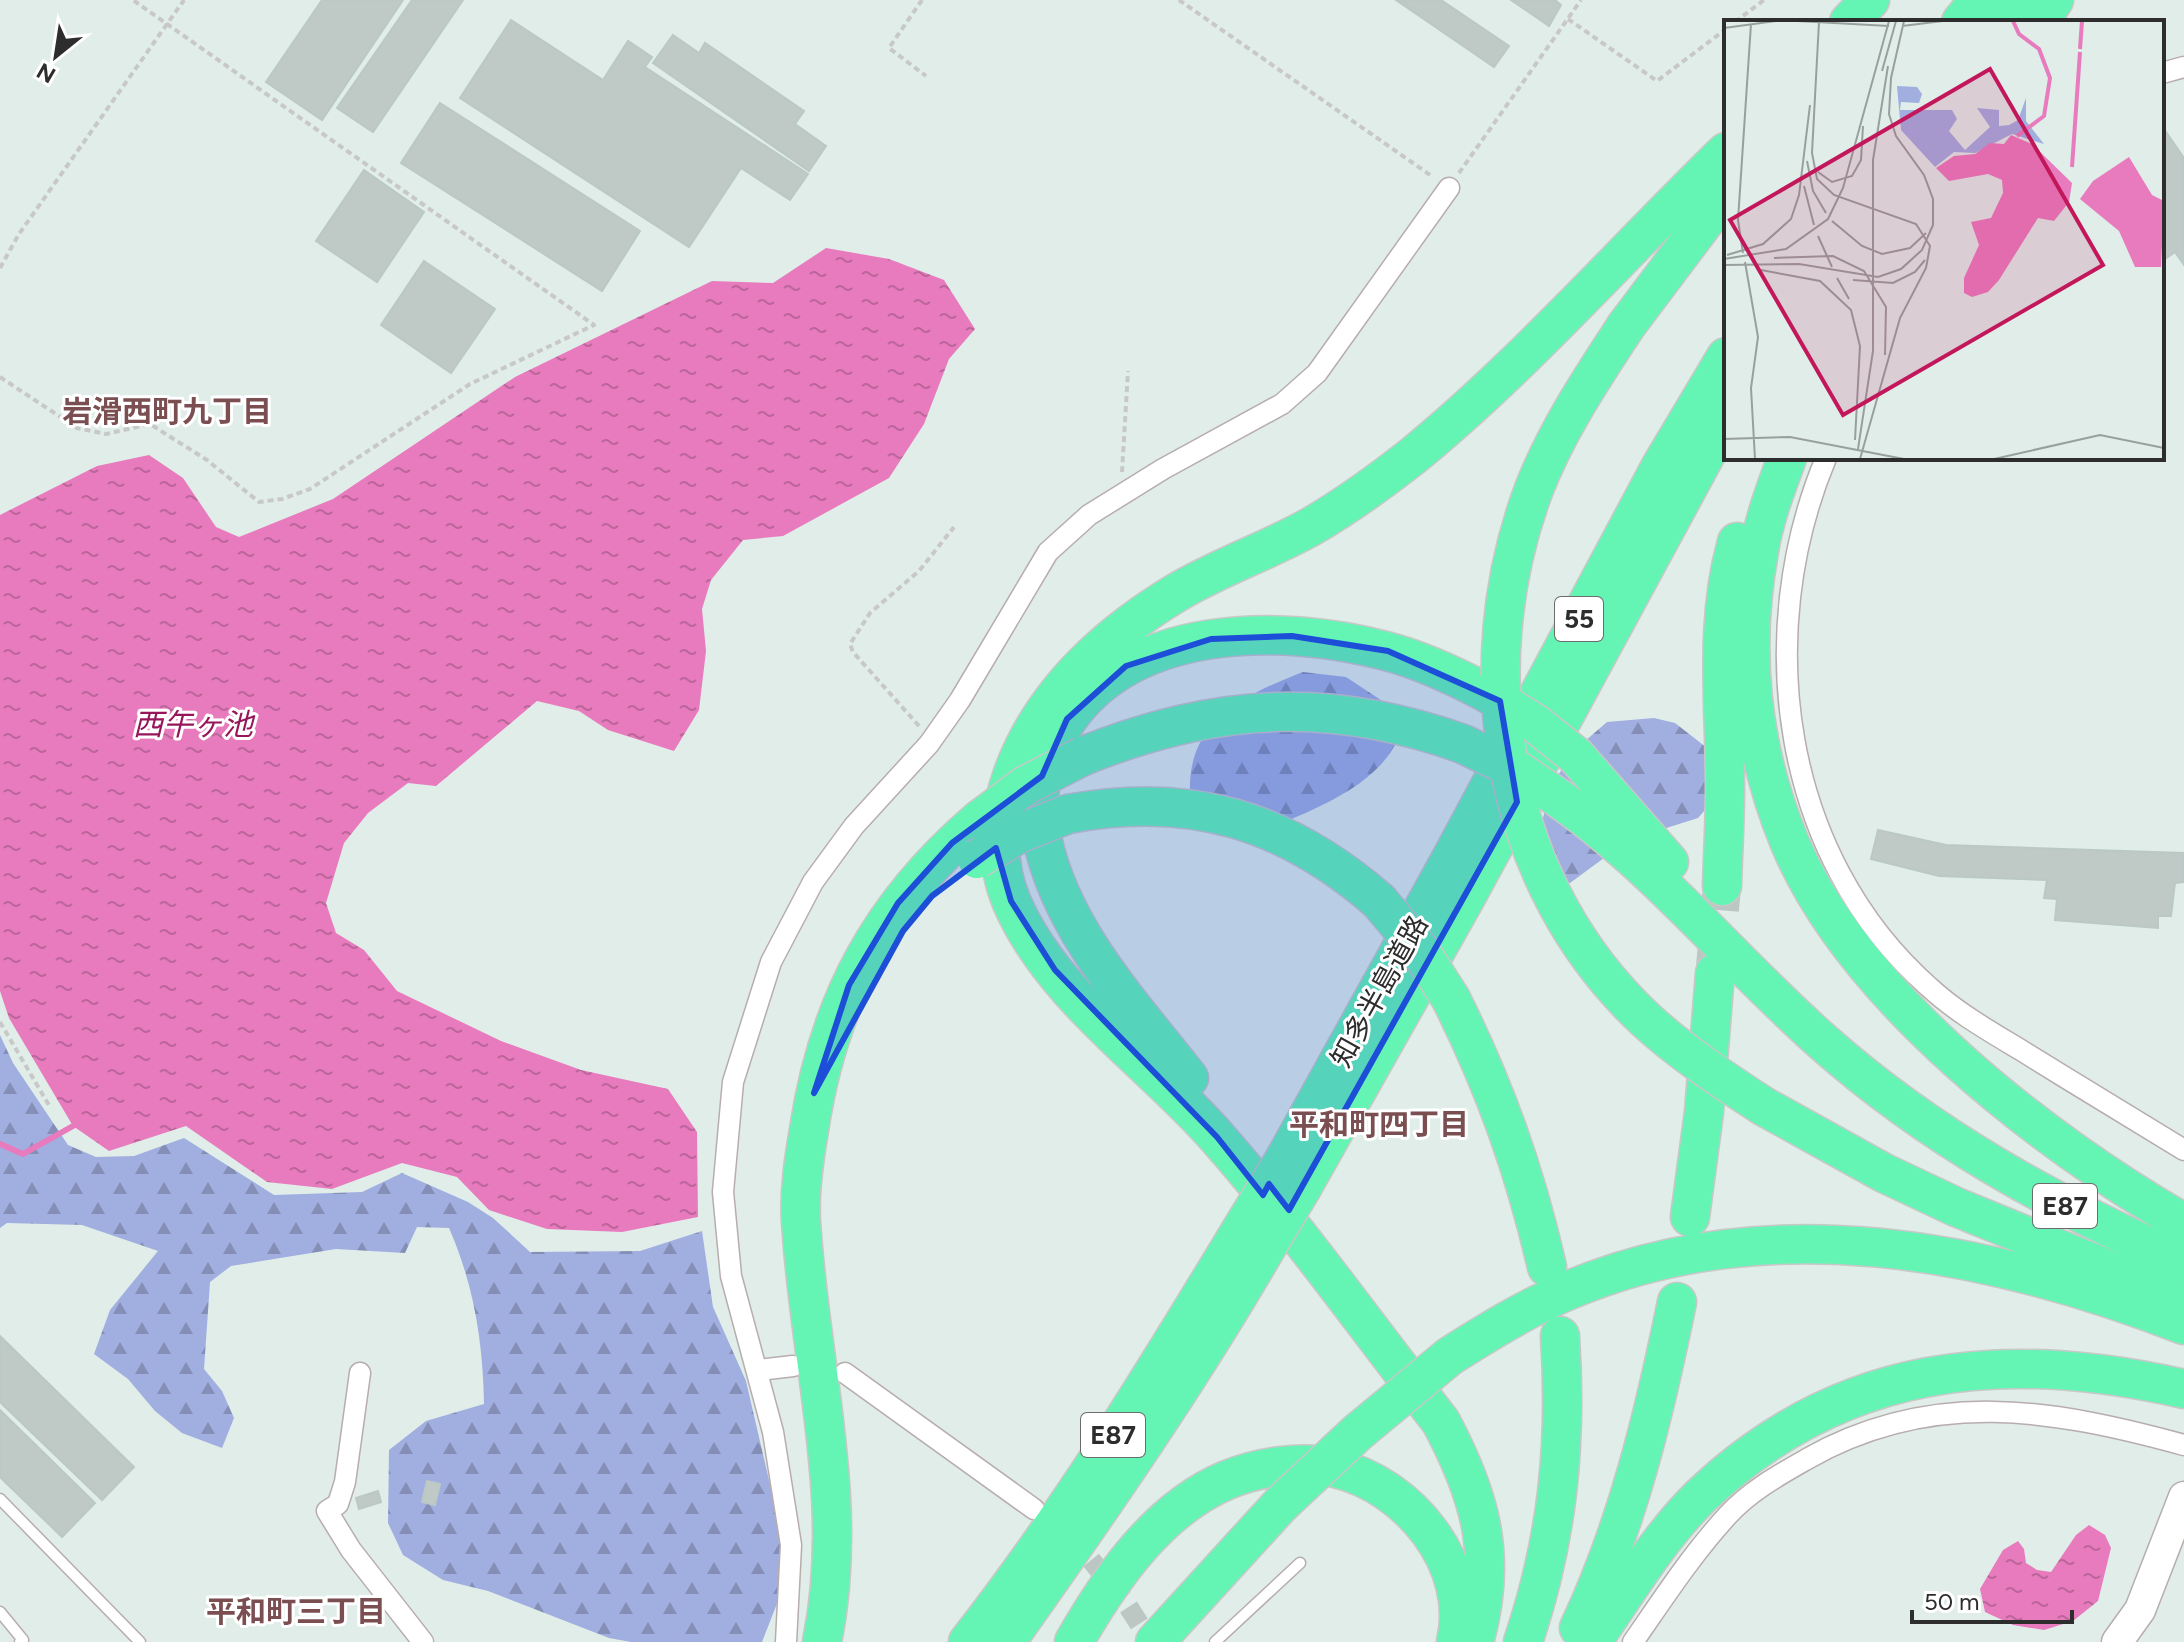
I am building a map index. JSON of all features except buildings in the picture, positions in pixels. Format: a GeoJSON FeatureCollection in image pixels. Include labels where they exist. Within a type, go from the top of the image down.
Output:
{"type":"FeatureCollection","features":[{"type":"Feature","properties":{"kind":"highway"},"geometry":{"type":"LineString","coordinates":[[1851,20],[1870,0]]}},
{"type":"Feature","properties":{"kind":"highway"},"geometry":{"type":"LineString","coordinates":[[1872,20],[1890,0]]}},
{"type":"Feature","properties":{"kind":"highway"},"geometry":{"type":"LineString","coordinates":[[1963,20],[1979,0]]}},
{"type":"Feature","properties":{"kind":"highway"},"geometry":{"type":"LineString","coordinates":[[2003,20],[2019,0]]}},
{"type":"Feature","properties":{"kind":"highway"},"geometry":{"type":"LineString","coordinates":[[2040,20],[2054,0]]}},
{"type":"Feature","properties":{"kind":"highway"},"geometry":{"type":"LineString","coordinates":[[1474,1642],[1486,1581],[1485,1541],[1464,1465],[1441,1422],[1274,1237],[1217,1137],[1088,1008],[1030,937],[1011,901],[1002,868],[999,828],[1022,748],[1041,714],[1068,680],[1130,625],[1178,592],[1310,527],[1366,492],[1414,454],[1551,328],[1724,154]]}},
{"type":"Feature","properties":{"kind":"highway"},"geometry":{"type":"LineString","coordinates":[[1724,196],[1626,326],[1568,417],[1522,524],[1503,609],[1499,663],[1502,734],[1511,782],[1538,864],[1592,960],[1644,1018],[1671,1042],[1763,1106],[1884,1173],[1956,1207],[2184,1301]]}},
{"type":"Feature","properties":{"kind":"highway","name":"知多半島道路"},"geometry":{"type":"LineString","coordinates":[[1451,892],[1614,551],[1724,360]]}},
{"type":"Feature","properties":{"kind":"highway","name":"知多半島道路"},"geometry":{"type":"LineString","coordinates":[[1006,1642],[1128,1469],[1220,1329],[1274,1237],[1293,1174],[1451,892],[1724,420]]}},
{"type":"Feature","properties":{"kind":"highway"},"geometry":{"type":"LineString","coordinates":[[1722,886],[1725,787],[1723,618],[1736,547],[1747,510],[1770,460]]}},
{"type":"Feature","properties":{"kind":"highway"},"geometry":{"type":"LineString","coordinates":[[1786,460],[1759,548],[1750,637],[1750,677],[1763,762],[1796,856],[1813,889],[1866,962],[1949,1052],[2081,1159],[2184,1223]]}},
{"type":"Feature","properties":{"kind":"highway"},"geometry":{"type":"LineString","coordinates":[[1274,1237],[1300,1225],[1114,981],[1069,915],[1041,836],[1039,787],[1046,760],[1067,719],[1100,685],[1148,656],[1211,639],[1292,636],[1388,651],[1438,669],[1487,693],[1536,724],[1576,756],[1761,961],[1952,1139]]}},
{"type":"Feature","properties":{"kind":"highway"},"geometry":{"type":"LineString","coordinates":[[822,1642],[834,1563],[833,1509],[801,1219],[814,1093],[829,1033],[872,941],[926,870],[979,820],[1026,785],[1083,756],[1143,732],[1193,720],[1289,711],[1389,722],[1463,744],[1517,770],[1596,823],[1641,862],[1825,1044],[1909,1111],[1952,1139]]}},
{"type":"Feature","properties":{"kind":"highway"},"geometry":{"type":"LineString","coordinates":[[814,1093],[875,974],[903,931],[932,896],[977,859],[1020,833],[1068,814],[1154,805],[1240,819],[1268,828],[1322,856],[1379,901],[1419,949],[1451,999],[1499,1099],[1534,1209],[1547,1267]]}},
{"type":"Feature","properties":{"kind":"highway"},"geometry":{"type":"LineString","coordinates":[[1690,1217],[1704,1112],[1715,973]]}},
{"type":"Feature","properties":{"kind":"highway","name":"E87"},"geometry":{"type":"LineString","coordinates":[[1952,1139],[2074,1211],[2184,1262]]}},
{"type":"Feature","properties":{"kind":"highway","name":"知多半島道路"},"geometry":{"type":"LineString","coordinates":[[968,1642],[1115,1432],[1274,1237]]}},
{"type":"Feature","properties":{"kind":"highway"},"geometry":{"type":"LineString","coordinates":[[1155,1642],[1281,1504],[1358,1432],[1450,1356],[1556,1296],[1618,1274],[1718,1251],[1802,1243],[1893,1248],[2032,1273],[2184,1325]]}},
{"type":"Feature","properties":{"kind":"highway"},"geometry":{"type":"LineString","coordinates":[[1573,1642],[1617,1540],[1633,1491],[1677,1302]]}},
{"type":"Feature","properties":{"kind":"highway"},"geometry":{"type":"LineString","coordinates":[[1523,1642],[1555,1522],[1564,1429],[1560,1336]]}},
{"type":"Feature","properties":{"kind":"highway"},"geometry":{"type":"LineString","coordinates":[[1592,1642],[1659,1546],[1699,1497],[1745,1457],[1799,1423],[1857,1396],[1917,1379],[1991,1367],[2063,1368],[2184,1389]]}},
{"type":"Feature","properties":{"kind":"highway"},"geometry":{"type":"LineString","coordinates":[[1074,1642],[1117,1575],[1170,1517],[1226,1481],[1257,1470],[1295,1465],[1335,1468],[1368,1481],[1408,1508],[1432,1533],[1456,1591],[1456,1642]]}},
{"type":"Feature","properties":{"kind":"street"},"geometry":{"type":"LineString","coordinates":[[2164,72],[2184,67]]}},
{"type":"Feature","properties":{"kind":"street"},"geometry":{"type":"LineString","coordinates":[[786,1642],[791,1545],[759,1370],[731,1276],[723,1192],[733,1082],[771,962],[813,882],[854,826],[933,739],[990,653],[1048,552],[1089,515],[1282,404],[1317,373],[1449,188]]}},
{"type":"Feature","properties":{"kind":"street"},"geometry":{"type":"LineString","coordinates":[[1825,460],[1807,503],[1795,552],[1784,639],[1793,730],[1802,777],[1814,818],[1846,889],[1898,956],[1928,987],[1963,1014],[2184,1150]]}},
{"type":"Feature","properties":{"kind":"street"},"geometry":{"type":"LineString","coordinates":[[759,1370],[793,1366]]}},
{"type":"Feature","properties":{"kind":"street"},"geometry":{"type":"LineString","coordinates":[[360,1373],[345,1482],[338,1504],[327,1511],[351,1550],[423,1642]]}},
{"type":"Feature","properties":{"kind":"street"},"geometry":{"type":"LineString","coordinates":[[845,1373],[1034,1509]]}},
{"type":"Feature","properties":{"kind":"street"},"geometry":{"type":"LineString","coordinates":[[1633,1642],[1687,1564],[1729,1513],[1769,1480],[1828,1447],[1887,1422],[1939,1413],[1986,1410],[2108,1424],[2184,1445]]}},
{"type":"Feature","properties":{"kind":"street"},"geometry":{"type":"LineString","coordinates":[[2117,1642],[2140,1610],[2184,1497]]}},
{"type":"Feature","properties":{"kind":"lane"},"geometry":{"type":"LineString","coordinates":[[0,1499],[140,1642]]}},
{"type":"Feature","properties":{"kind":"lane"},"geometry":{"type":"LineString","coordinates":[[1215,1642],[1300,1563]]}},
{"type":"Feature","properties":{"kind":"lane"},"geometry":{"type":"LineString","coordinates":[[0,1612],[23,1640],[20,1642]]}},
{"type":"Feature","properties":{"kind":"path"},"geometry":{"type":"LineString","coordinates":[[0,377],[77,428],[106,434],[150,424],[207,460],[259,502],[282,499],[310,489],[470,384],[594,325],[133,0]]}},
{"type":"Feature","properties":{"kind":"path"},"geometry":{"type":"LineString","coordinates":[[0,268],[19,234],[184,0]]}},
{"type":"Feature","properties":{"kind":"path"},"geometry":{"type":"LineString","coordinates":[[922,0],[889,48],[926,76]]}},
{"type":"Feature","properties":{"kind":"path"},"geometry":{"type":"LineString","coordinates":[[1179,0],[1449,188],[1581,0]]}},
{"type":"Feature","properties":{"kind":"path"},"geometry":{"type":"LineString","coordinates":[[1738,20],[1764,0]]}},
{"type":"Feature","properties":{"kind":"path"},"geometry":{"type":"LineString","coordinates":[[1568,19],[1657,81],[1724,31]]}},
{"type":"Feature","properties":{"kind":"path"},"geometry":{"type":"LineString","coordinates":[[1126,492],[1121,479],[1128,371]]}},
{"type":"Feature","properties":{"kind":"path"},"geometry":{"type":"LineString","coordinates":[[933,739],[853,652],[850,644],[870,613],[919,571],[954,527]]}},
{"type":"Feature","properties":{"kind":"path"},"geometry":{"type":"LineString","coordinates":[[0,1022],[50,1107]]}},
{"type":"Feature","properties":{"kind":"highlighted area"},"geometry":{"type":"Polygon","coordinates":[[[1292,636],[1388,651],[1500,701],[1517,802],[1289,1210],[1269,1184],[1263,1195],[1217,1137],[1055,970],[1011,901],[996,848],[932,896],[903,931],[814,1093],[849,985],[898,903],[952,843],[1042,776],[1067,719],[1126,666],[1211,639],[1292,636]]]}},
{"type":"Feature","properties":{"kind":"green space"},"geometry":{"type":"Polygon","coordinates":[[[1303,672],[1346,677],[1399,712],[1399,732],[1387,758],[1344,793],[1277,825],[1190,793],[1198,747],[1223,714],[1260,690],[1303,672]]]}},
{"type":"Feature","properties":{"kind":"green space"},"geometry":{"type":"Polygon","coordinates":[[[1654,718],[1675,723],[1720,758],[1719,794],[1698,818],[1660,830],[1608,855],[1570,883],[1543,876],[1542,821],[1552,787],[1570,754],[1607,722],[1654,718]]]}},
{"type":"Feature","properties":{"kind":"green space"},"geometry":{"type":"Polygon","coordinates":[[[0,1035],[13,1063],[68,1145],[96,1157],[134,1156],[184,1138],[274,1195],[362,1192],[402,1173],[468,1202],[493,1218],[530,1252],[640,1251],[702,1231],[713,1307],[746,1381],[778,1519],[785,1583],[762,1642],[631,1642],[609,1638],[488,1591],[443,1580],[403,1555],[388,1523],[389,1450],[426,1421],[484,1404],[476,1314],[449,1228],[417,1227],[405,1253],[336,1249],[231,1266],[210,1282],[204,1369],[222,1391],[234,1418],[222,1448],[182,1433],[155,1411],[128,1379],[94,1354],[110,1310],[158,1251],[82,1225],[7,1223],[0,1228],[0,1035]]]}},
{"type":"Feature","properties":{"kind":"water","name":"西午ヶ池"},"geometry":{"type":"Polygon","coordinates":[[[826,248],[889,259],[944,280],[975,329],[949,359],[924,424],[889,478],[783,536],[743,540],[711,580],[702,609],[706,651],[699,710],[674,751],[608,730],[579,711],[537,701],[436,786],[408,783],[368,813],[344,843],[326,903],[336,933],[364,950],[397,991],[501,1041],[581,1070],[668,1089],[697,1132],[698,1217],[622,1232],[547,1229],[489,1210],[457,1177],[402,1163],[332,1189],[267,1182],[186,1126],[109,1151],[73,1126],[9,1018],[0,991],[0,515],[97,466],[149,455],[183,478],[216,527],[239,537],[333,499],[515,377],[712,281],[773,283],[826,248]]]}},
{"type":"Feature","properties":{"kind":"water"},"geometry":{"type":"Polygon","coordinates":[[[2089,1525],[2105,1535],[2111,1548],[2098,1601],[2073,1621],[2044,1630],[2013,1625],[1985,1612],[1980,1589],[2003,1550],[2018,1541],[2024,1549],[2026,1563],[2037,1570],[2051,1572],[2076,1535],[2089,1525]]]}},
{"type":"Feature","properties":{"kind":"waterway"},"geometry":{"type":"LineString","coordinates":[[0,1144],[23,1154],[73,1126]]}},
{"type":"Feature","properties":{"kind":"tunnel"},"geometry":{"type":"LineString","coordinates":[[1715,967],[1722,886]]}},
{"type":"Feature","properties":{"kind":"tunnel"},"geometry":{"type":"LineString","coordinates":[[1072,1537],[1124,1600],[1151,1642]]}},
{"type":"Feature","properties":{"kind":"district","name":"岩滑西町九丁目"},"geometry":{"type":"Point","coordinates":[167,411]}},
{"type":"Feature","properties":{"kind":"district","name":"平和町四丁目"},"geometry":{"type":"Point","coordinates":[1379,1124]}},
{"type":"Feature","properties":{"kind":"district","name":"平和町三丁目"},"geometry":{"type":"Point","coordinates":[296,1611]}}]}
